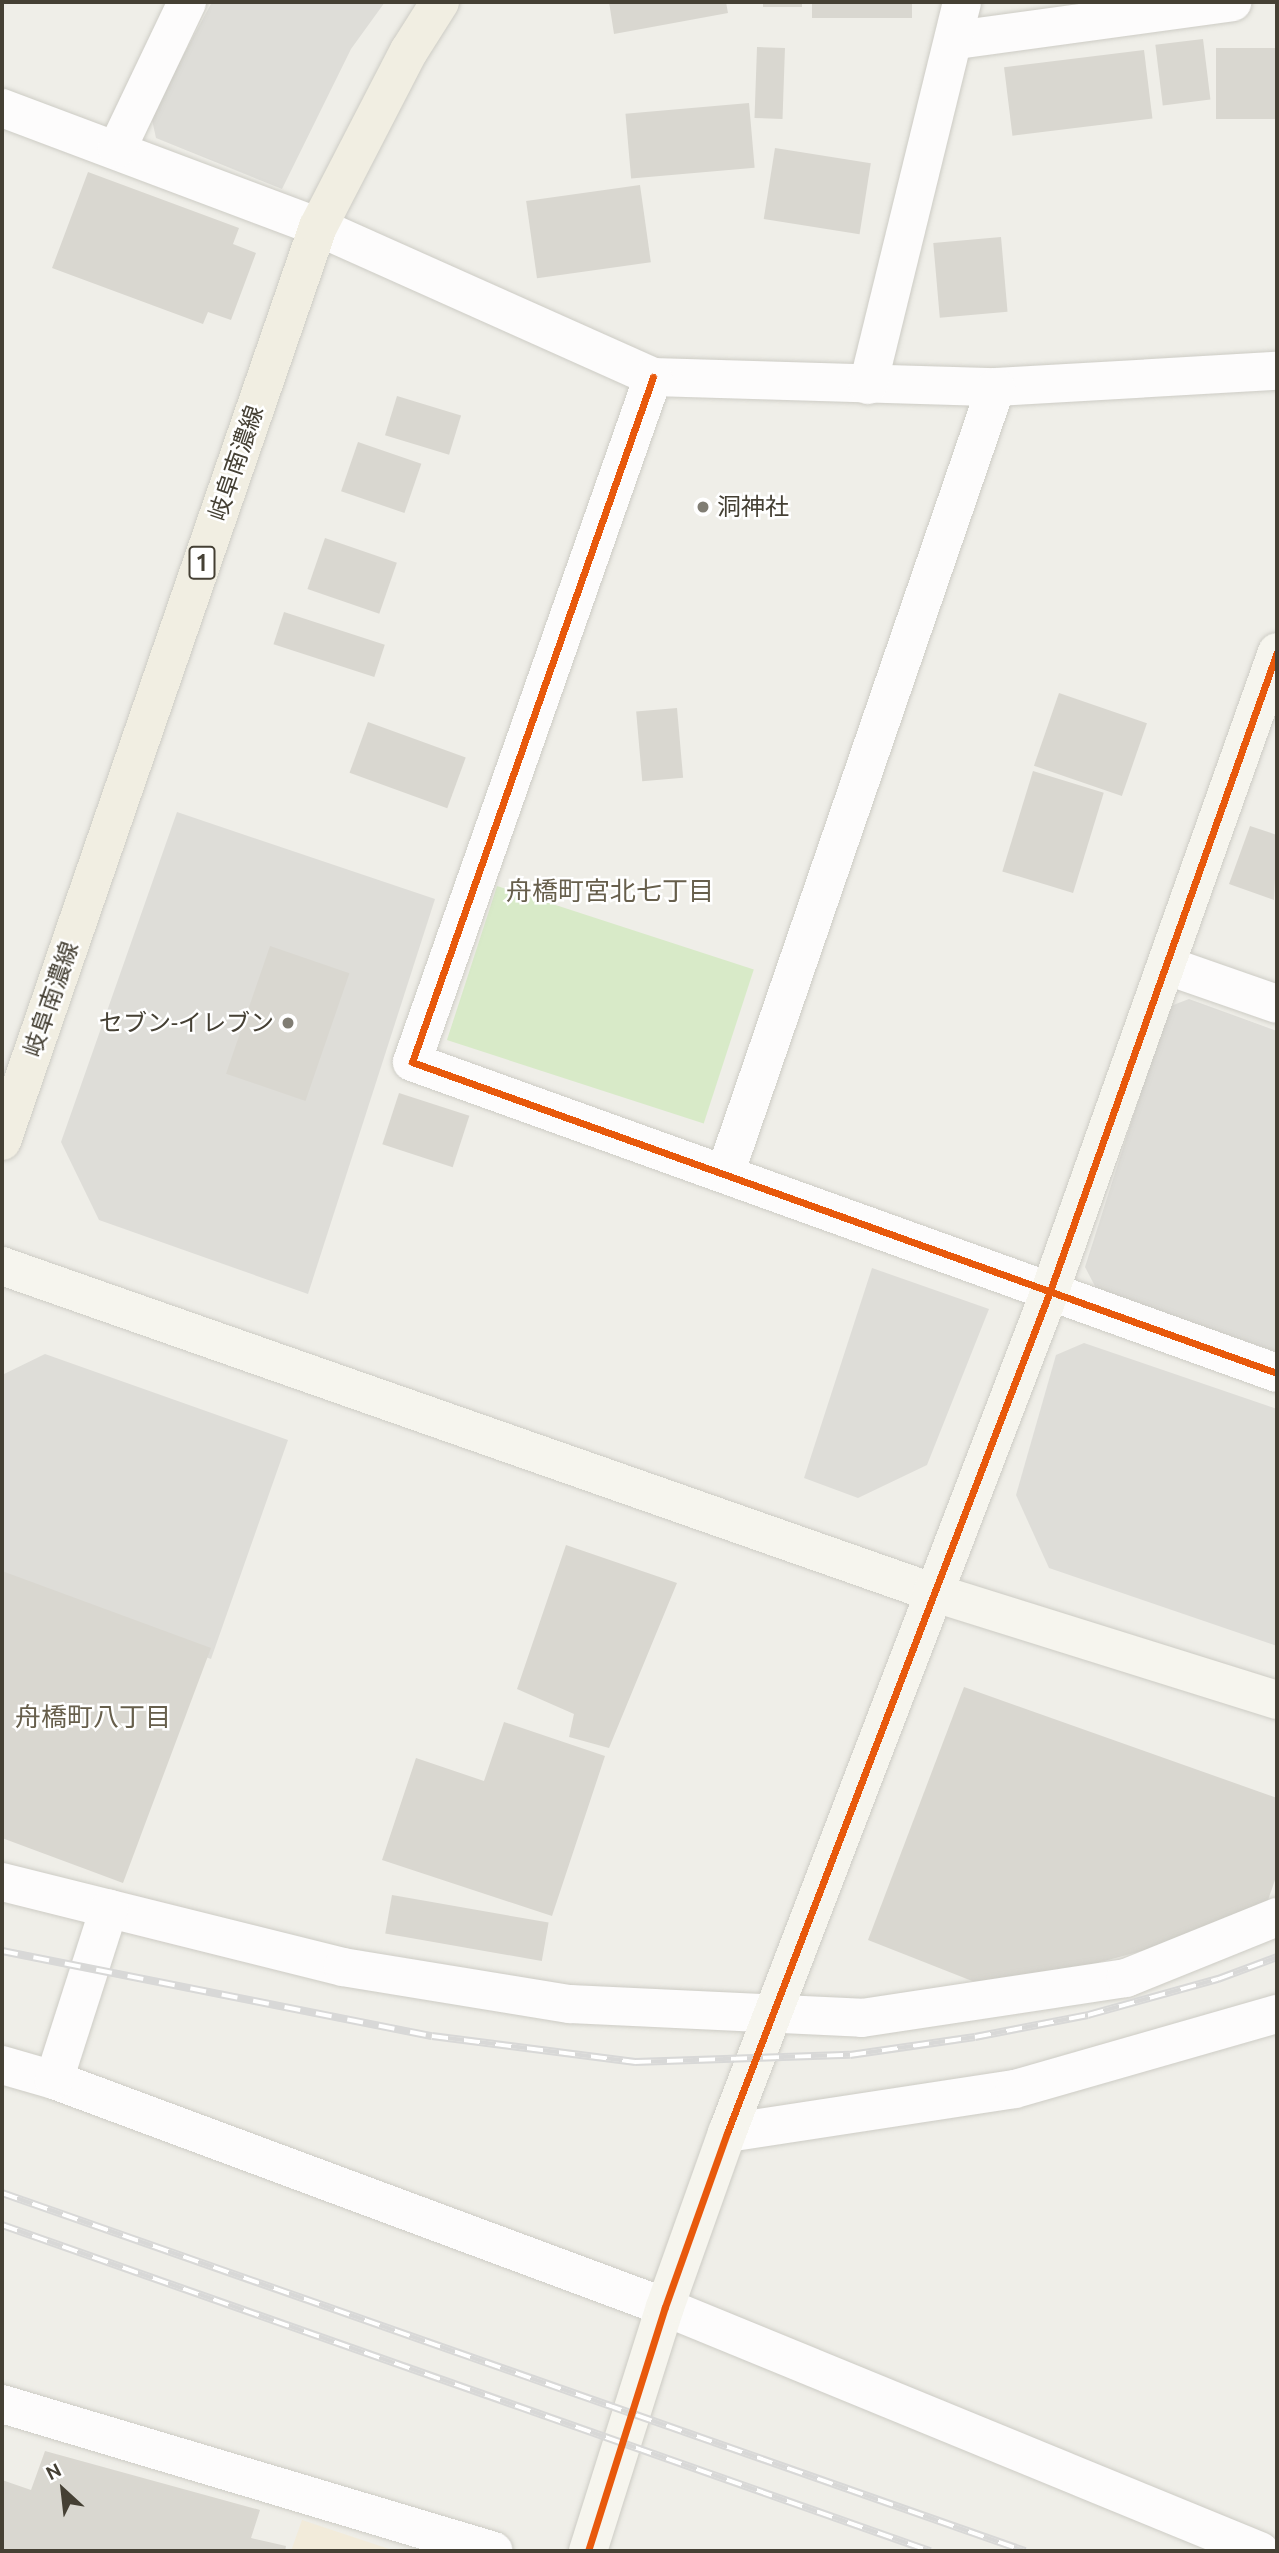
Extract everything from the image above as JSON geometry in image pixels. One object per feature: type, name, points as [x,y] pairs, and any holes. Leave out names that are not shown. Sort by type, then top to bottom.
[{"type":"main road","name":"岐阜南濃線","points":[[2,1141],[318,227],[409,51],[440,2]]},
{"type":"street","points":[[117,149],[187,2]]},
{"type":"street","points":[[867,385],[956,40],[962,2]]},
{"type":"street","points":[[956,40],[1233,2]]},
{"type":"street","points":[[2,108],[117,149],[318,227],[653,377],[996,387],[1277,371]]},
{"type":"street","points":[[653,377],[412,1062],[1277,1373]]},
{"type":"street","points":[[725,1174],[996,387]]},
{"type":"street","points":[[587,2551],[665,2307],[727,2133],[932,1592],[1050,1291],[1277,652]]},
{"type":"street","points":[[1168,965],[1277,1004]]},
{"type":"street","points":[[2,1266],[932,1592],[1277,1700]]},
{"type":"street","points":[[2,1882],[343,1966],[570,2004],[862,2018],[1126,1978],[1275,1924]]},
{"type":"street","points":[[54,2080],[109,1909]]},
{"type":"street","points":[[727,2133],[1014,2089],[1277,2014]]},
{"type":"street","points":[[2,2065],[54,2080],[665,2307],[1260,2551]]},
{"type":"street","points":[[2,2404],[494,2551]]},
{"type":"shaded area","points":[[212,2],[385,2],[351,49],[282,189],[156,138],[151,115]]},
{"type":"shaded area","points":[[177,812],[435,899],[308,1294],[99,1220],[61,1142]]},
{"type":"shaded area","points":[[1189,999],[1277,1031],[1277,1352],[1097,1290],[1085,1267],[1168,1007]]},
{"type":"shaded area","points":[[872,1268],[989,1309],[927,1465],[858,1498],[804,1478]]},
{"type":"shaded area","points":[[1084,1343],[1277,1409],[1277,1646],[1049,1568],[1016,1495],[1056,1355]]},
{"type":"shaded area","points":[[45,1354],[288,1440],[211,1659],[2,1580],[2,1375]]},
{"type":"shaded area","points":[[302,2520],[395,2551],[291,2551]]},
{"type":"green space","points":[[497,886],[754,969],[704,1124],[447,1040]]},
{"type":"building","points":[[609,2],[726,2],[728,13],[614,34]]},
{"type":"building","points":[[763,2],[802,2],[802,7],[763,7]]},
{"type":"building","points":[[812,2],[912,2],[912,18],[812,18]]},
{"type":"building","points":[[1203,39],[1210,100],[1163,105],[1155,45]]},
{"type":"building","points":[[757,47],[785,48],[783,119],[755,118]]},
{"type":"building","points":[[1216,48],[1277,48],[1277,119],[1216,119]]},
{"type":"building","points":[[1144,50],[1152,118],[1012,136],[1004,67]]},
{"type":"building","points":[[749,103],[755,168],[631,179],[625,114]]},
{"type":"building","points":[[775,148],[871,163],[860,234],[764,219]]},
{"type":"building","points":[[88,172],[239,228],[233,244],[256,253],[231,320],[208,312],[203,324],[52,268]]},
{"type":"building","points":[[640,185],[651,262],[537,278],[526,201]]},
{"type":"building","points":[[1001,237],[1008,312],[940,318],[933,243]]},
{"type":"building","points":[[397,396],[461,416],[449,455],[385,435]]},
{"type":"building","points":[[358,442],[421,464],[404,513],[341,491]]},
{"type":"building","points":[[325,538],[397,563],[379,614],[307,589]]},
{"type":"building","points":[[284,612],[385,645],[374,677],[273,644]]},
{"type":"building","points":[[1059,693],[1147,723],[1122,796],[1034,766]]},
{"type":"building","points":[[677,708],[683,778],[642,781],[636,712]]},
{"type":"building","points":[[368,722],[466,758],[447,808],[350,773]]},
{"type":"building","points":[[1033,771],[1104,793],[1073,893],[1002,871]]},
{"type":"building","points":[[1250,826],[1277,835],[1274,900],[1229,884]]},
{"type":"building","name":"セブン-イレブン","points":[[270,946],[349,973],[305,1101],[226,1074]]},
{"type":"building","points":[[399,1093],[469,1116],[453,1167],[382,1144]]},
{"type":"building","points":[[566,1545],[677,1583],[609,1748],[569,1737],[574,1714],[517,1689]]},
{"type":"building","points":[[2,1571],[211,1648],[123,1883],[2,1838]]},
{"type":"building","points":[[964,1687],[1277,1798],[1277,1874],[1265,1909],[1198,1936],[995,1990],[868,1940]]},
{"type":"building","points":[[504,1722],[605,1756],[552,1916],[382,1860],[416,1758],[484,1781]]},
{"type":"building","points":[[392,1895],[549,1923],[542,1961],[385,1933]]},
{"type":"building","points":[[45,2451],[260,2510],[251,2538],[286,2546],[285,2551],[2,2551],[2,2480],[31,2490]]},
{"type":"railway","points":[[2,1951],[432,2036],[635,2062],[850,2055],[975,2037],[1088,2015],[1218,1979],[1277,1957]]},
{"type":"railway","points":[[2,2193],[1025,2551]]},
{"type":"railway","points":[[2,2225],[930,2551]]},
{"type":"cycle path","points":[[653,377],[412,1062],[1277,1373]]},
{"type":"cycle path","points":[[588,2551],[665,2307],[727,2133],[1050,1291],[1277,652]]},
{"type":"place","name":"洞神社","points":[[703,507]]},
{"type":"place","name":"セブン-イレブン","points":[[288,1023]]},
{"type":"district","name":"舟橋町宮北七丁目","points":[[610,891]]},
{"type":"district","name":"舟橋町八丁目","points":[[93,1717]]}]
